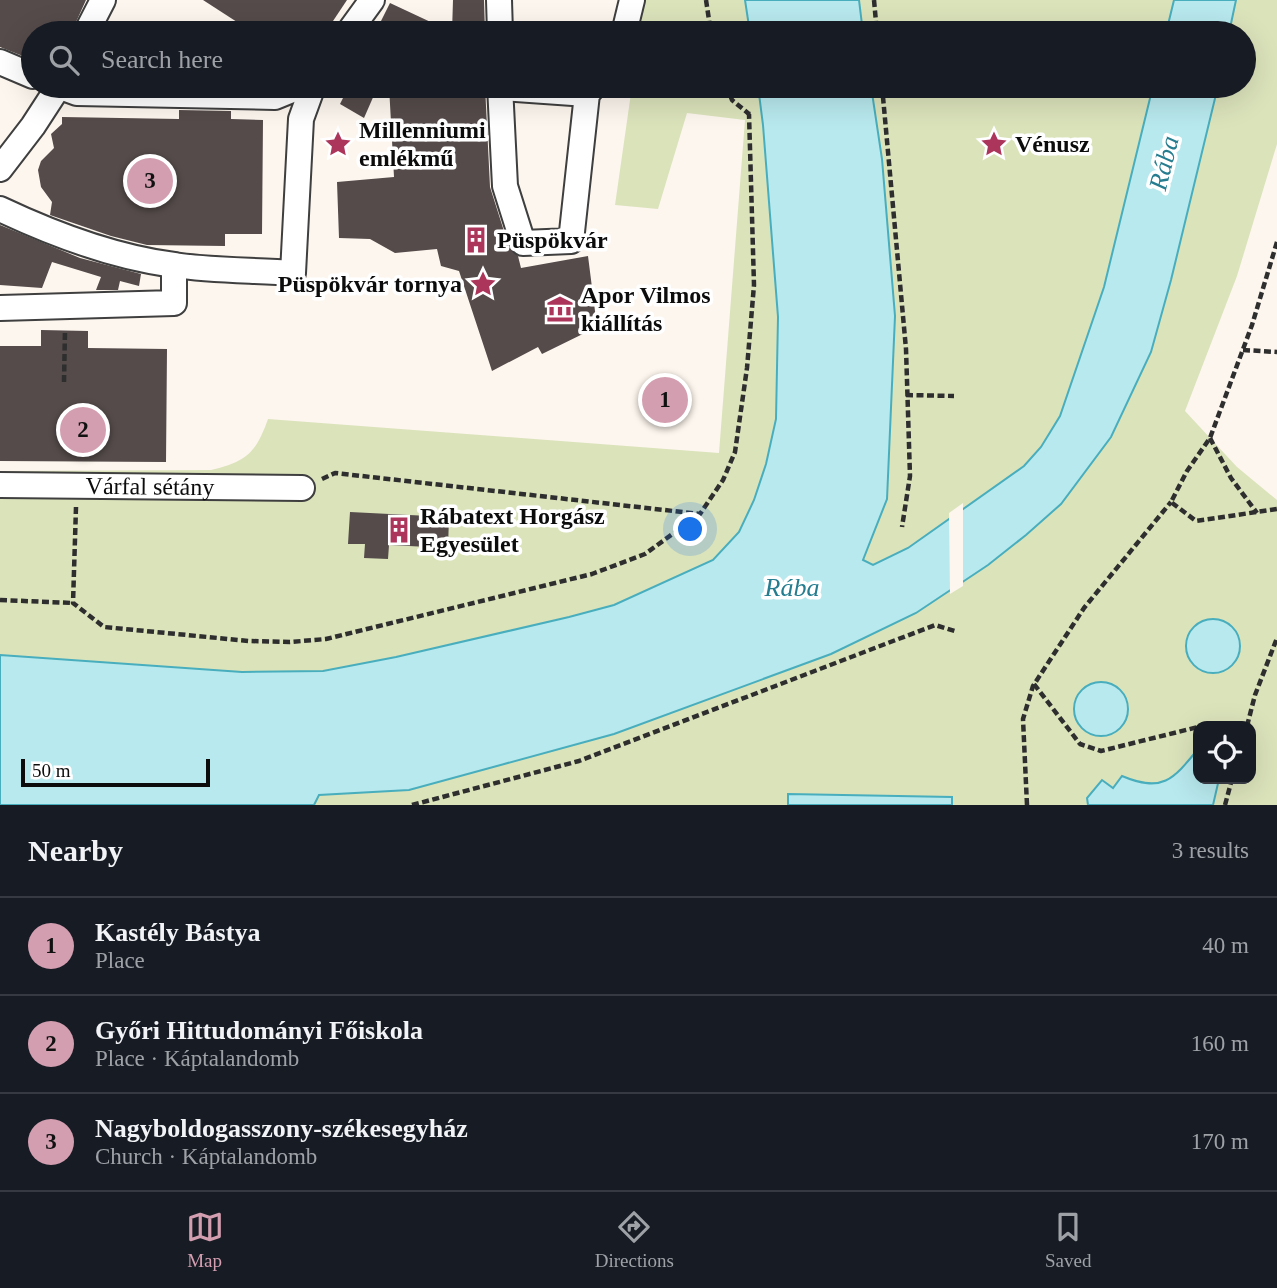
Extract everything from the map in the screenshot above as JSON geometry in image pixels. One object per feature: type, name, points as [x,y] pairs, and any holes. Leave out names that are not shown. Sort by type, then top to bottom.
[{"type":"street","points":[[92,21],[103,0]]},
{"type":"street","points":[[357,21],[372,0]]},
{"type":"street","points":[[499,0],[499,21]]},
{"type":"street","points":[[627,21],[632,0]]},
{"type":"street","points":[[0,62],[21,71]]},
{"type":"street","points":[[0,169],[51,98]]},
{"type":"street","points":[[0,209],[45,231],[90,246],[174,265],[293,273],[301,119],[309,98]]},
{"type":"street","points":[[501,98],[505,186],[523,243],[571,241],[589,98]]},
{"type":"street","points":[[0,308],[174,303],[174,265]]},
{"type":"street","name":"Várfal sétány","points":[[0,485],[302,488]]},
{"type":"path","points":[[706,0],[709,21]]},
{"type":"path","points":[[874,0],[876,21]]},
{"type":"path","points":[[0,600],[73,603],[104,626],[249,641],[290,642],[326,639],[593,573],[645,554],[699,514],[723,480],[735,452],[747,369],[754,285],[751,114],[731,98]]},
{"type":"path","points":[[883,98],[906,349],[910,477],[902,527]]},
{"type":"path","points":[[1027,805],[1023,719],[1034,684],[1084,608],[1171,502],[1187,471],[1210,438],[1277,242]]},
{"type":"path","points":[[64,382],[65,305]]},
{"type":"path","points":[[1242,350],[1277,352]]},
{"type":"path","points":[[906,395],[954,396]]},
{"type":"path","points":[[1210,438],[1231,478],[1258,513]]},
{"type":"path","points":[[302,488],[335,473],[699,514]]},
{"type":"path","points":[[73,603],[77,485]]},
{"type":"path","points":[[1171,502],[1196,521],[1277,509]]},
{"type":"path","points":[[412,805],[579,761],[935,625],[955,631]]},
{"type":"path","points":[[1248,721],[1255,695],[1277,638]]},
{"type":"path","points":[[1034,684],[1080,744],[1101,751],[1193,728]]},
{"type":"path","points":[[1225,805],[1231,784]]},
{"type":"green space","points":[[644,0],[745,0],[748,21],[641,21]]},
{"type":"green space","points":[[859,0],[1174,0],[1169,21],[862,21]]},
{"type":"green space","points":[[1236,0],[1277,0],[1277,144],[1237,276],[1185,411],[1237,467],[1277,500],[1277,805],[314,805],[319,795],[409,790],[614,734],[831,654],[916,613],[988,565],[1061,504],[1083,473],[1151,352],[1215,98],[1256,98],[1256,21],[1232,21]]},
{"type":"green space","points":[[630,98],[760,98],[778,317],[776,419],[766,464],[754,500],[739,532],[713,560],[614,605],[396,657],[323,671],[242,672],[0,655],[0,471],[211,470],[233,463],[248,454],[259,440],[268,419],[719,453],[745,120],[687,113],[658,209],[615,205]]},
{"type":"green space","points":[[873,98],[1150,98],[1105,287],[1060,416],[1041,447],[1024,466],[908,548],[873,566],[863,560],[887,499],[895,316],[882,159]]},
{"type":"water","points":[[745,0],[859,0],[862,21],[748,21]]},
{"type":"water","points":[[1174,0],[1236,0],[1232,21],[1169,21]]},
{"type":"water","name":"Rába","points":[[760,98],[873,98],[882,159],[895,316],[887,499],[863,560],[873,565],[908,548],[1024,466],[1041,447],[1060,416],[1104,287],[1150,98],[1215,98],[1151,352],[1111,437],[1061,504],[988,565],[916,613],[831,654],[614,734],[409,790],[319,795],[314,805],[0,805],[0,655],[242,672],[323,671],[396,657],[614,605],[713,560],[739,532],[754,500],[766,464],[776,419],[778,317]]},
{"type":"water","points":[[1213,619],[1232,627],[1240,646],[1232,665],[1213,673],[1194,665],[1186,646],[1194,627]]},
{"type":"water","points":[[1101,682],[1120,690],[1128,709],[1120,728],[1101,736],[1082,728],[1074,709],[1082,690]]},
{"type":"water","points":[[1193,755],[1193,784],[1218,784],[1213,805],[1088,805],[1087,798],[1102,780],[1113,788],[1122,776],[1136,781],[1157,783],[1174,776]]},
{"type":"water","points":[[788,794],[952,797],[952,805],[788,805]]},
{"type":"pier","points":[[963,503],[963,586],[950,594],[949,513]]},
{"type":"building","points":[[0,0],[86,0],[76,21],[21,21],[21,55],[0,47]]},
{"type":"building","points":[[203,0],[347,0],[333,21],[235,21]]},
{"type":"building","points":[[453,0],[484,0],[485,21],[452,21]]},
{"type":"building","points":[[390,3],[428,21],[381,21]]},
{"type":"building","points":[[343,98],[373,98],[364,118],[340,104]]},
{"type":"building","points":[[390,98],[486,98],[490,187],[509,247],[518,256],[521,268],[588,256],[597,327],[542,354],[538,347],[492,371],[459,271],[441,266],[437,249],[395,253],[370,239],[339,238],[337,182],[394,177]]},
{"type":"building","points":[[179,110],[231,111],[231,119],[263,120],[262,234],[225,234],[225,246],[147,245],[50,215],[52,202],[41,187],[38,170],[41,161],[54,148],[51,134],[62,124],[62,117],[179,119]]},
{"type":"building","points":[[0,225],[80,258],[141,274],[139,286],[120,281],[118,290],[96,290],[101,277],[52,262],[42,288],[0,285]]},
{"type":"building","points":[[41,330],[88,331],[88,348],[167,349],[166,462],[0,461],[0,346],[41,346]]},
{"type":"building","name":"Rábatext Horgász Egyesület","points":[[350,512],[449,517],[448,548],[389,545],[388,559],[364,558],[365,544],[348,544]]},
{"type":"place","name":"Millenniumi emlékmű","points":[[338,144]]},
{"type":"place","name":"Vénusz","points":[[994,144]]},
{"type":"place","name":"Nagyboldogasszony-székesegyház","points":[[150,181]]},
{"type":"place","name":"Püspökvár","points":[[476,240]]},
{"type":"place","name":"Püspökvár tornya","points":[[483,284]]},
{"type":"place","name":"Apor Vilmos kiállítás","points":[[560,309]]},
{"type":"place","name":"Kastély Bástya","points":[[665,400]]},
{"type":"place","name":"Győri Hittudományi Főiskola","points":[[83,430]]},
{"type":"place","name":"Rábatext Horgász Egyesület","points":[[399,530]]}]
